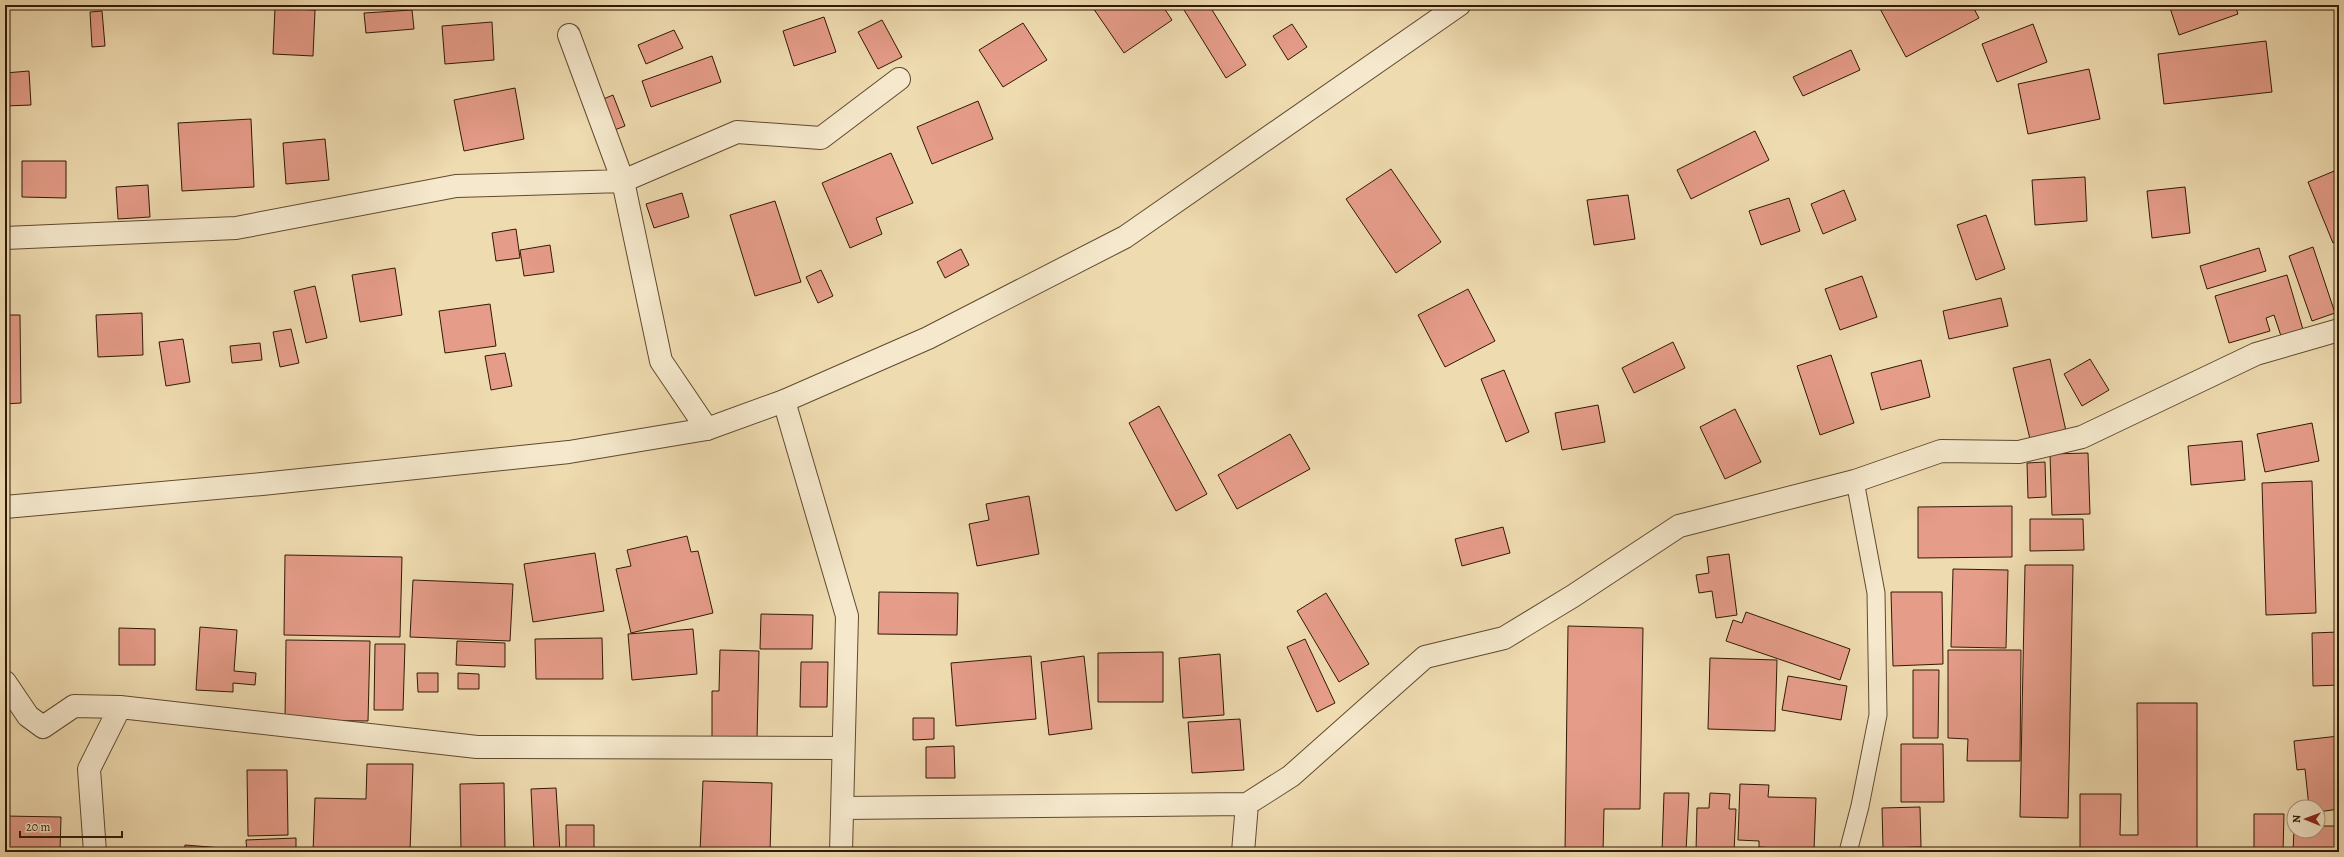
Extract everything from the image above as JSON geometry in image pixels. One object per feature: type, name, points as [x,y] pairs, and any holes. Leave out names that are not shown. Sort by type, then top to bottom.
[{"type":"street","points":[[5,506],[262,484],[568,452],[707,429],[784,401],[928,338],[1125,237],[1459,5]]},
{"type":"street","points":[[569,35],[623,181],[661,361],[707,429]]},
{"type":"street","points":[[5,238],[236,228],[456,186],[623,181],[738,132],[821,138],[899,79]]},
{"type":"street","points":[[843,808],[1247,804],[1291,776],[1425,657],[1504,638],[1573,596],[1679,526],[1855,480],[1941,451],[2019,452],[2082,437],[2256,354],[2339,330]]},
{"type":"street","points":[[784,401],[847,616],[841,852]]},
{"type":"street","points":[[5,682],[28,716],[43,727],[74,706],[120,707],[477,747],[843,748]]},
{"type":"street","points":[[95,852],[89,769],[120,707]]},
{"type":"street","points":[[1243,852],[1247,804]]},
{"type":"lane","points":[[1848,852],[1860,806],[1878,715],[1876,593],[1855,480]]},
{"type":"building","points":[[1091,5],[1162,5],[1172,20],[1124,53]]},
{"type":"building","points":[[1181,5],[1209,5],[1246,65],[1226,78]]},
{"type":"building","points":[[1878,5],[1972,5],[1979,18],[1906,57]]},
{"type":"building","points":[[2169,5],[2235,5],[2238,14],[2179,35]]},
{"type":"building","points":[[275,8],[315,10],[313,56],[273,54]]},
{"type":"building","points":[[412,10],[414,29],[366,33],[364,13]]},
{"type":"building","points":[[102,11],[105,46],[92,47],[90,12]]},
{"type":"building","points":[[824,17],[836,52],[794,66],[783,31]]},
{"type":"building","points":[[882,20],[902,57],[878,69],[858,32]]},
{"type":"building","points":[[492,22],[494,60],[445,64],[442,26]]},
{"type":"building","points":[[1023,23],[1047,60],[1003,87],[979,50]]},
{"type":"building","points":[[1292,24],[1307,47],[1288,60],[1273,36]]},
{"type":"building","points":[[2033,24],[2047,62],[1997,82],[1982,44]]},
{"type":"building","points":[[674,30],[683,48],[646,64],[638,45]]},
{"type":"building","points":[[2266,41],[2272,92],[2164,104],[2158,54]]},
{"type":"building","points":[[1851,50],[1860,70],[1803,96],[1793,77]]},
{"type":"building","points":[[712,56],[721,82],[651,107],[642,81]]},
{"type":"building","points":[[2089,69],[2100,119],[2028,134],[2018,84]]},
{"type":"building","points":[[29,71],[31,105],[5,106],[5,73]]},
{"type":"building","points":[[515,88],[524,139],[464,151],[454,100]]},
{"type":"building","points":[[613,95],[625,126],[612,131],[601,100]]},
{"type":"building","points":[[978,101],[993,139],[932,164],[917,127]]},
{"type":"building","points":[[251,119],[254,187],[182,191],[178,123]]},
{"type":"building","points":[[1755,131],[1769,160],[1691,199],[1677,170]]},
{"type":"building","points":[[325,139],[329,180],[286,184],[283,143]]},
{"type":"building","points":[[891,153],[913,203],[876,218],[882,234],[850,248],[822,183]]},
{"type":"building","points":[[22,161],[66,161],[66,198],[22,197]]},
{"type":"building","points":[[1391,169],[1441,242],[1396,273],[1346,199]]},
{"type":"building","points":[[2339,169],[2339,240],[2333,243],[2308,182]]},
{"type":"building","points":[[2085,177],[2087,221],[2035,225],[2032,180]]},
{"type":"building","points":[[148,185],[150,217],[118,219],[116,187]]},
{"type":"building","points":[[2185,187],[2190,233],[2152,238],[2147,191]]},
{"type":"building","points":[[1844,190],[1856,220],[1823,234],[1811,204]]},
{"type":"building","points":[[682,193],[689,217],[654,228],[646,204]]},
{"type":"building","points":[[1628,195],[1635,239],[1594,245],[1587,200]]},
{"type":"building","points":[[1789,198],[1800,231],[1761,245],[1749,211]]},
{"type":"building","points":[[775,201],[801,282],[755,296],[730,215]]},
{"type":"building","points":[[1986,215],[2005,269],[1976,280],[1957,225]]},
{"type":"building","points":[[516,229],[520,258],[496,261],[492,233]]},
{"type":"building","points":[[550,245],[554,272],[524,276],[520,250]]},
{"type":"building","points":[[2313,247],[2335,313],[2312,321],[2289,256]]},
{"type":"building","points":[[2259,248],[2266,271],[2207,289],[2200,266]]},
{"type":"building","points":[[961,249],[969,265],[945,278],[937,262]]},
{"type":"building","points":[[395,268],[402,315],[360,322],[352,275]]},
{"type":"building","points":[[821,270],[833,296],[818,303],[806,277]]},
{"type":"building","points":[[2287,275],[2304,333],[2282,339],[2274,315],[2266,318],[2270,331],[2229,343],[2215,296]]},
{"type":"building","points":[[1862,276],[1877,317],[1840,330],[1825,289]]},
{"type":"building","points":[[315,286],[327,338],[306,343],[294,291]]},
{"type":"building","points":[[1468,289],[1495,341],[1445,367],[1418,315]]},
{"type":"building","points":[[2001,298],[2008,326],[1949,339],[1943,311]]},
{"type":"building","points":[[490,304],[496,346],[445,353],[439,311]]},
{"type":"building","points":[[142,313],[143,355],[98,357],[96,315]]},
{"type":"building","points":[[5,315],[20,315],[21,403],[5,404]]},
{"type":"building","points":[[291,329],[299,363],[280,367],[273,332]]},
{"type":"building","points":[[183,339],[190,382],[166,386],[159,342]]},
{"type":"building","points":[[1673,342],[1685,368],[1634,393],[1622,368]]},
{"type":"building","points":[[260,343],[262,360],[232,363],[230,346]]},
{"type":"building","points":[[505,353],[512,386],[491,390],[485,356]]},
{"type":"building","points":[[1831,355],[1854,423],[1820,435],[1797,366]]},
{"type":"building","points":[[2050,359],[2066,431],[2030,439],[2013,368]]},
{"type":"building","points":[[2090,359],[2109,390],[2082,406],[2064,374]]},
{"type":"building","points":[[1921,360],[1930,397],[1881,410],[1871,373]]},
{"type":"building","points":[[1504,370],[1529,432],[1506,442],[1481,379]]},
{"type":"building","points":[[1598,405],[1605,442],[1562,450],[1555,413]]},
{"type":"building","points":[[1159,406],[1207,494],[1176,511],[1129,423]]},
{"type":"building","points":[[1735,409],[1761,462],[1725,479],[1700,427]]},
{"type":"building","points":[[2312,423],[2319,461],[2265,472],[2257,434]]},
{"type":"building","points":[[1290,434],[1310,469],[1237,509],[1218,475]]},
{"type":"building","points":[[2242,441],[2245,480],[2191,485],[2188,446]]},
{"type":"building","points":[[2088,453],[2090,514],[2052,515],[2050,454]]},
{"type":"building","points":[[2045,462],[2046,497],[2028,498],[2027,463]]},
{"type":"building","points":[[2312,481],[2316,613],[2266,615],[2262,483]]},
{"type":"building","points":[[1029,496],[1039,554],[977,566],[969,524],[989,520],[986,504]]},
{"type":"building","points":[[2012,506],[2012,557],[1918,558],[1918,507]]},
{"type":"building","points":[[2030,519],[2083,519],[2084,550],[2030,551]]},
{"type":"building","points":[[1503,527],[1510,553],[1462,566],[1455,539]]},
{"type":"building","points":[[687,536],[691,552],[698,551],[713,613],[631,633],[616,569],[631,566],[627,550]]},
{"type":"building","points":[[595,553],[604,611],[533,622],[524,564]]},
{"type":"building","points":[[1729,554],[1737,615],[1716,618],[1712,591],[1699,593],[1696,575],[1709,573],[1707,557]]},
{"type":"building","points":[[285,555],[402,557],[400,637],[284,635]]},
{"type":"building","points":[[2025,565],[2073,565],[2068,818],[2020,817]]},
{"type":"building","points":[[1953,569],[2008,570],[2006,648],[1951,647]]},
{"type":"building","points":[[413,580],[513,584],[510,641],[410,637]]},
{"type":"building","points":[[879,592],[958,593],[957,635],[878,634]]},
{"type":"building","points":[[1891,592],[1942,592],[1943,664],[1893,666]]},
{"type":"building","points":[[1326,593],[1369,664],[1339,682],[1297,611]]},
{"type":"building","points":[[1746,612],[1850,649],[1840,680],[1726,641],[1733,620],[1742,623]]},
{"type":"building","points":[[761,614],[813,615],[812,649],[760,649]]},
{"type":"building","points":[[1568,626],[1643,628],[1640,809],[1604,809],[1603,852],[1565,852]]},
{"type":"building","points":[[200,627],[237,630],[234,671],[256,673],[255,685],[233,683],[233,692],[196,690]]},
{"type":"building","points":[[119,628],[155,629],[155,665],[119,665]]},
{"type":"building","points":[[693,629],[697,674],[632,680],[628,634]]},
{"type":"building","points":[[2339,632],[2339,685],[2313,686],[2312,633]]},
{"type":"building","points":[[602,638],[603,679],[536,679],[535,639]]},
{"type":"building","points":[[1305,639],[1335,703],[1317,712],[1287,647]]},
{"type":"building","points":[[286,640],[370,641],[368,721],[285,720]]},
{"type":"building","points":[[457,641],[505,643],[505,667],[456,665]]},
{"type":"building","points":[[375,644],[405,644],[403,710],[374,710]]},
{"type":"building","points":[[720,650],[759,651],[757,739],[712,738],[712,691],[719,691]]},
{"type":"building","points":[[1948,650],[2021,650],[2020,761],[1967,761],[1968,739],[1948,738]]},
{"type":"building","points":[[1163,652],[1163,702],[1098,702],[1098,653]]},
{"type":"building","points":[[1220,654],[1224,715],[1183,718],[1179,658]]},
{"type":"building","points":[[1031,656],[1036,719],[956,726],[951,663]]},
{"type":"building","points":[[1084,656],[1092,729],[1049,735],[1041,662]]},
{"type":"building","points":[[1710,658],[1777,660],[1775,731],[1708,729]]},
{"type":"building","points":[[801,662],[828,662],[827,707],[800,707]]},
{"type":"building","points":[[1913,670],[1939,670],[1938,738],[1913,738]]},
{"type":"building","points":[[417,673],[438,673],[438,692],[418,692]]},
{"type":"building","points":[[458,673],[479,674],[479,689],[458,689]]},
{"type":"building","points":[[1788,676],[1847,686],[1841,720],[1782,710]]},
{"type":"building","points":[[2137,703],[2197,703],[2197,852],[2080,852],[2080,794],[2121,794],[2120,835],[2138,835]]},
{"type":"building","points":[[913,718],[934,718],[934,739],[913,740]]},
{"type":"building","points":[[1240,719],[1244,770],[1192,773],[1188,722]]},
{"type":"building","points":[[2339,736],[2339,809],[2326,811],[2326,799],[2308,799],[2305,769],[2297,770],[2294,741]]},
{"type":"building","points":[[1901,744],[1943,744],[1944,802],[1901,802]]},
{"type":"building","points":[[954,746],[955,778],[926,778],[926,747]]},
{"type":"building","points":[[367,764],[413,764],[410,852],[313,852],[315,798],[366,799]]},
{"type":"building","points":[[247,770],[287,770],[288,835],[248,836]]},
{"type":"building","points":[[703,781],[772,783],[770,852],[700,852]]},
{"type":"building","points":[[504,783],[505,851],[461,851],[460,784]]},
{"type":"building","points":[[1740,784],[1769,785],[1768,797],[1816,798],[1814,850],[1759,847],[1759,841],[1738,840]]},
{"type":"building","points":[[556,788],[560,852],[534,852],[531,789]]},
{"type":"building","points":[[1664,793],[1689,793],[1686,852],[1662,852]]},
{"type":"building","points":[[1710,793],[1730,794],[1729,809],[1736,809],[1734,852],[1696,852],[1697,808],[1709,808]]},
{"type":"building","points":[[1920,807],[1921,847],[1883,848],[1882,808]]},
{"type":"building","points":[[2254,814],[2284,814],[2283,852],[2254,852]]},
{"type":"building","points":[[5,816],[61,817],[60,852],[5,852]]},
{"type":"building","points":[[566,825],[594,825],[594,852],[566,852]]},
{"type":"building","points":[[2326,826],[2339,826],[2339,852],[2293,852],[2294,839],[2326,839]]},
{"type":"building","points":[[296,838],[296,852],[247,852],[246,840]]},
{"type":"building","points":[[185,845],[235,849],[235,852],[184,852]]}]
